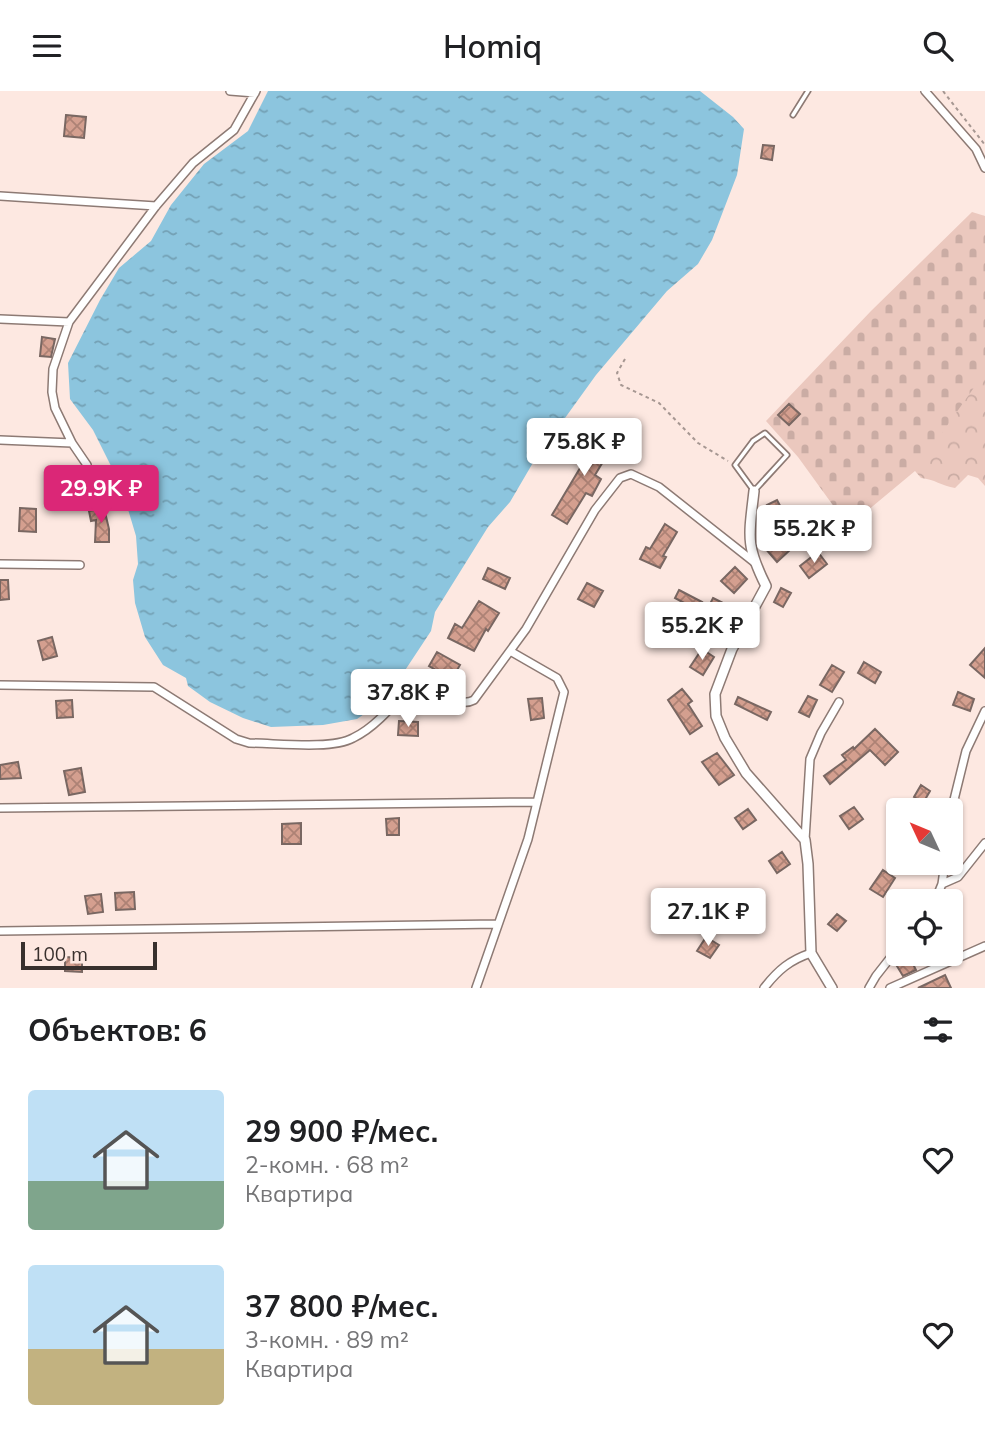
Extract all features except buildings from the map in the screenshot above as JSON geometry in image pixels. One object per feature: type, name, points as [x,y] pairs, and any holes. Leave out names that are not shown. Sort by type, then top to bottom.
[{"type":"street","points":[[87,465],[54,408],[53,369],[69,322],[156,206],[193,163],[234,130],[255,92],[230,91]]},
{"type":"street","points":[[925,91],[976,149],[985,168]]},
{"type":"street","points":[[0,196],[156,206]]},
{"type":"street","points":[[0,319],[69,322]]},
{"type":"street","points":[[0,440],[72,443]]},
{"type":"street","points":[[0,685],[154,687],[236,740],[249,743],[337,744],[353,739],[369,728],[410,686],[417,683],[425,684],[463,702],[470,702],[479,695],[526,629],[594,510],[620,478],[631,474],[659,487],[754,562]]},
{"type":"street","points":[[754,491],[748,541],[754,562],[766,586],[732,649],[715,694],[716,716],[725,738],[746,773],[805,840]]},
{"type":"street","points":[[0,564],[80,565]]},
{"type":"street","points":[[476,988],[528,839],[564,692],[557,678],[510,650]]},
{"type":"street","points":[[832,988],[811,953],[805,840],[810,759],[839,702]]},
{"type":"street","points":[[954,798],[966,751],[985,711]]},
{"type":"street","points":[[0,808],[537,802]]},
{"type":"street","points":[[942,884],[957,877],[985,843]]},
{"type":"street","points":[[940,889],[943,875]]},
{"type":"street","points":[[0,930],[498,924]]},
{"type":"street","points":[[890,988],[985,946]]},
{"type":"street","points":[[764,988],[777,971],[793,959],[811,953]]},
{"type":"street","points":[[869,988],[886,963]]},
{"type":"lane","points":[[793,115],[808,91]]},
{"type":"lane","points":[[765,433],[786,455],[754,491],[735,465],[765,433]]},
{"type":"path","points":[[943,91],[985,145]]},
{"type":"path","points":[[625,359],[617,373],[621,385],[659,403],[698,443],[735,465]]},
{"type":"green space","points":[[972,212],[985,216],[985,372],[915,471],[855,521],[840,515],[798,457],[766,421],[871,311]]},
{"type":"green space","points":[[985,325],[985,486],[978,478],[968,475],[955,488],[921,478],[915,471],[915,460]]},
{"type":"water","points":[[268,91],[700,91],[744,129],[737,175],[712,240],[698,264],[667,291],[596,375],[534,461],[510,502],[488,527],[435,612],[431,631],[394,687],[377,705],[357,719],[323,725],[271,727],[243,718],[210,702],[188,686],[186,678],[163,665],[145,637],[135,603],[133,580],[138,564],[136,536],[121,486],[93,430],[70,399],[68,363],[119,268],[151,241],[171,205],[204,164],[248,131]]}]
